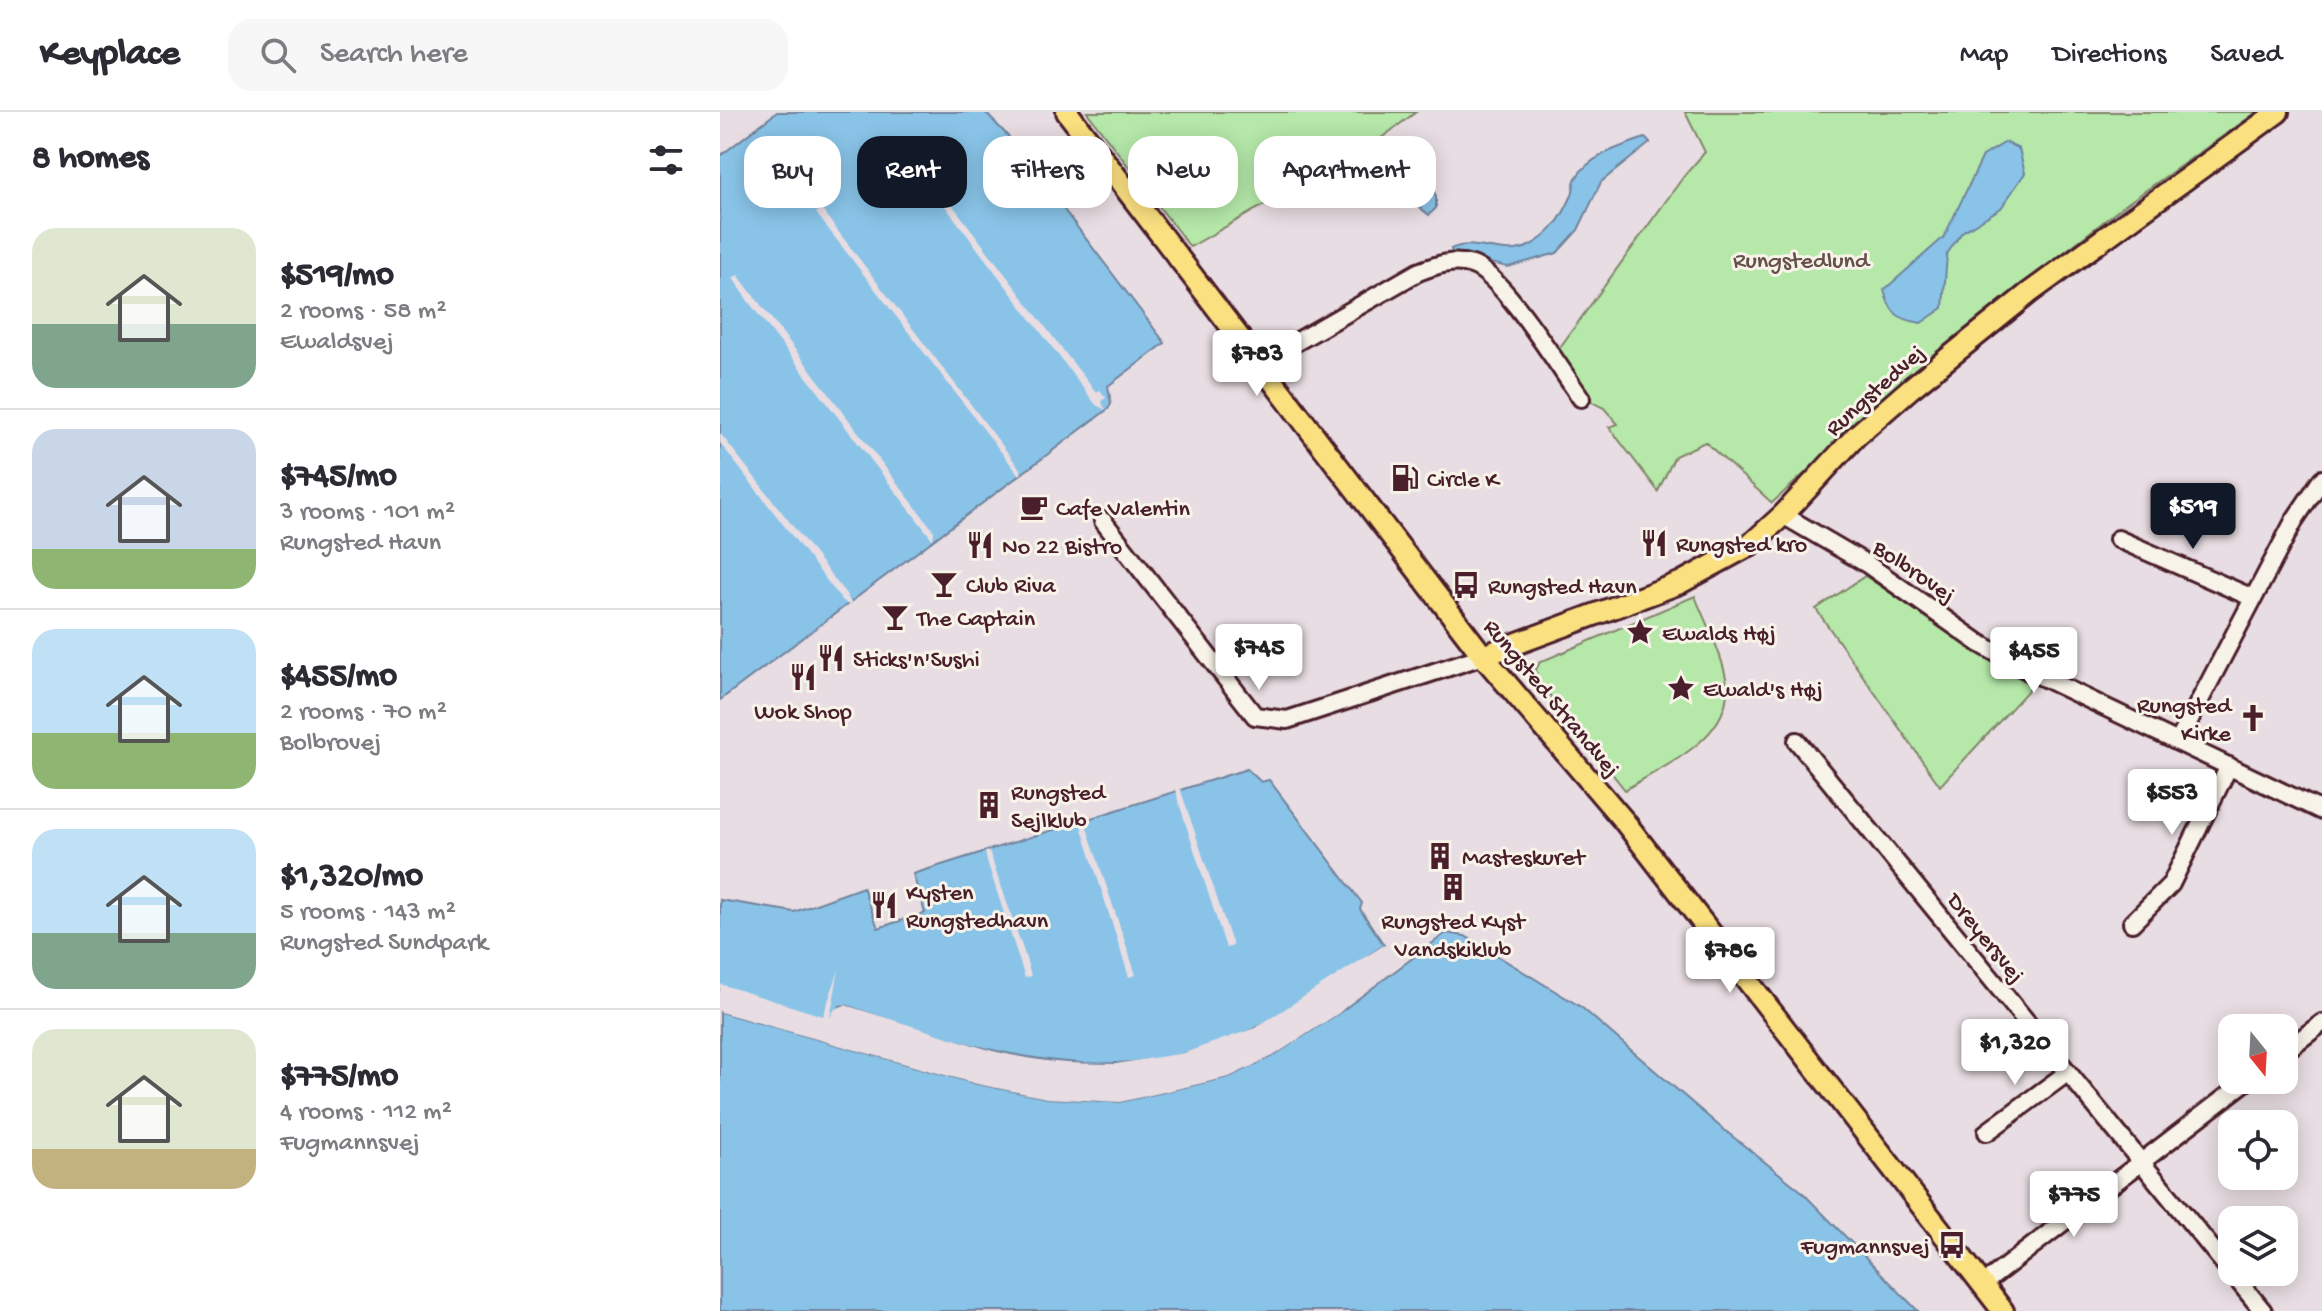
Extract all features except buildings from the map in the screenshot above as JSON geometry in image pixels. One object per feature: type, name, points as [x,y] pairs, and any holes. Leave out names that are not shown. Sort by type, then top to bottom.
[{"type":"main road","name":"Rungsted Strandvej","points":[[1067,112],[1483,656],[1624,821],[2003,1311]]},
{"type":"main road","name":"Rungstedvej","points":[[1483,656],[1707,572],[1750,545],[1783,515],[1856,436],[1911,388],[2029,293],[2278,112]]},
{"type":"street","points":[[1258,364],[1418,272],[1441,263],[1473,265],[1497,281],[1581,398]]},
{"type":"street","points":[[2178,742],[2295,519],[2322,479]]},
{"type":"street","name":"Bolbrovej","points":[[1783,515],[1867,564],[1979,643],[2019,666],[2322,811]]},
{"type":"street","points":[[1103,521],[1255,716],[1287,720],[1483,656]]},
{"type":"street","points":[[2118,539],[2253,598]]},
{"type":"street","name":"Dreyersvej","points":[[1797,741],[2263,1311]]},
{"type":"street","points":[[2132,923],[2171,884],[2229,766]]},
{"type":"street","points":[[2298,1041],[2322,1023]]},
{"type":"street","points":[[1987,1132],[2067,1073]]},
{"type":"street","points":[[1983,1284],[2230,1094]]},
{"type":"green space","points":[[1087,112],[1416,112],[1384,136],[1254,136],[1254,208],[1259,208],[1190,247],[1160,208],[1238,208],[1238,136],[1128,136],[1128,166],[1112,145],[1112,136],[1105,136]]},
{"type":"green space","name":"Rungstedlund","points":[[1685,112],[2257,112],[2125,205],[1961,332],[1772,503],[1705,442],[1675,456],[1658,491],[1609,427],[1618,424],[1604,408],[1592,402],[1558,350],[1684,176],[1705,152]]},
{"type":"green space","points":[[1865,576],[2032,686],[1940,786],[1816,609]]},
{"type":"green space","points":[[1695,596],[1724,668],[1726,699],[1720,717],[1694,747],[1625,790],[1537,679],[1536,669],[1540,662]]},
{"type":"water","points":[[777,112],[985,112],[1008,136],[983,136],[983,208],[1063,208],[1165,343],[1108,386],[1111,404],[1108,409],[720,700],[720,156],[744,137],[744,208],[841,208],[841,136],[746,136]]},
{"type":"water","points":[[1645,138],[1650,143],[1601,182],[1578,230],[1557,253],[1508,267],[1453,255],[1451,249],[1460,246],[1510,250],[1537,242],[1560,218],[1572,195],[1575,180],[1589,163],[1607,152]]},
{"type":"water","points":[[2006,142],[2019,149],[2025,173],[2001,208],[1962,232],[1947,254],[1943,308],[1921,323],[1900,317],[1889,304],[1884,290],[1944,237],[1983,156]]},
{"type":"water","points":[[1420,208],[1436,208],[1429,215]]},
{"type":"water","points":[[1247,769],[1261,782],[1269,780],[1362,903],[1360,909],[1384,945],[1292,1008],[1222,1042],[1168,1057],[1114,1063],[1062,1062],[955,1040],[845,1005],[840,1006],[828,1024],[720,991],[720,900],[794,912],[863,887],[878,928],[925,913],[913,874]]},
{"type":"water","points":[[1446,933],[1465,936],[1581,1007],[1718,1125],[1800,1190],[1918,1311],[720,1311],[720,1012],[977,1084],[1047,1098],[1120,1102],[1229,1077],[1273,1056],[1339,1013]]},
{"type":"pier","points":[[947,208],[955,208],[1096,392],[1100,390],[1106,398],[1101,401],[1106,410],[1096,405]]},
{"type":"pier","points":[[821,209],[1022,473],[1019,475],[816,213]]},
{"type":"pier","points":[[738,275],[934,531],[933,540],[748,301],[733,278]]},
{"type":"pier","points":[[720,433],[851,603],[848,605],[841,599],[720,443]]},
{"type":"pier","points":[[1180,788],[1233,946],[1226,948],[1178,800],[1176,789]]},
{"type":"pier","points":[[1084,819],[1136,975],[1129,977],[1082,829],[1081,820]]},
{"type":"pier","points":[[989,851],[1031,976],[1025,978],[987,861],[985,852]]},
{"type":"pier","points":[[1384,945],[1386,948],[1280,1019],[1218,1048],[1150,1064],[1082,1068],[1014,1061],[845,1009],[838,1011],[828,1028],[720,995],[720,984],[823,1016],[839,970],[830,1018],[835,1009],[845,1005],[1015,1058],[1047,1063],[1116,1064],[1184,1053],[1255,1028]]},
{"type":"pier","points":[[1361,992],[1339,1013],[1273,1056],[1229,1077],[1120,1102],[1047,1098],[977,1084],[720,1012],[721,1008],[978,1080],[1047,1094],[1120,1098],[1227,1074],[1271,1052]]},
{"type":"place","name":"Circle K","points":[[1405,478]]},
{"type":"place","name":"Cafe Valentin","points":[[1034,507]]},
{"type":"place","name":"Rungsted kro","points":[[1654,543]]},
{"type":"place","name":"No 22 Bistro","points":[[980,545]]},
{"type":"place","name":"Club Riva","points":[[944,584]]},
{"type":"place","name":"Rungsted Havn","points":[[1466,585]]},
{"type":"place","name":"The Captain","points":[[895,617]]},
{"type":"place","name":"Ewalds Høj","points":[[1640,632]]},
{"type":"place","name":"Sticks'n'Sushi","points":[[831,658]]},
{"type":"place","name":"Wok Shop","points":[[803,677]]},
{"type":"place","name":"Ewald's Høj","points":[[1681,688]]},
{"type":"place","name":"Rungsted Kirke","points":[[2253,718]]},
{"type":"place","name":"Rungsted Sejlklub","points":[[989,805]]},
{"type":"place","name":"Masteskuret","points":[[1440,856]]},
{"type":"place","name":"Rungsted Kyst Vandskiklub","points":[[1453,887]]},
{"type":"place","name":"Kysten Rungstedhavn","points":[[884,905]]},
{"type":"place","name":"Fugmannsvej","points":[[1952,1245]]}]
